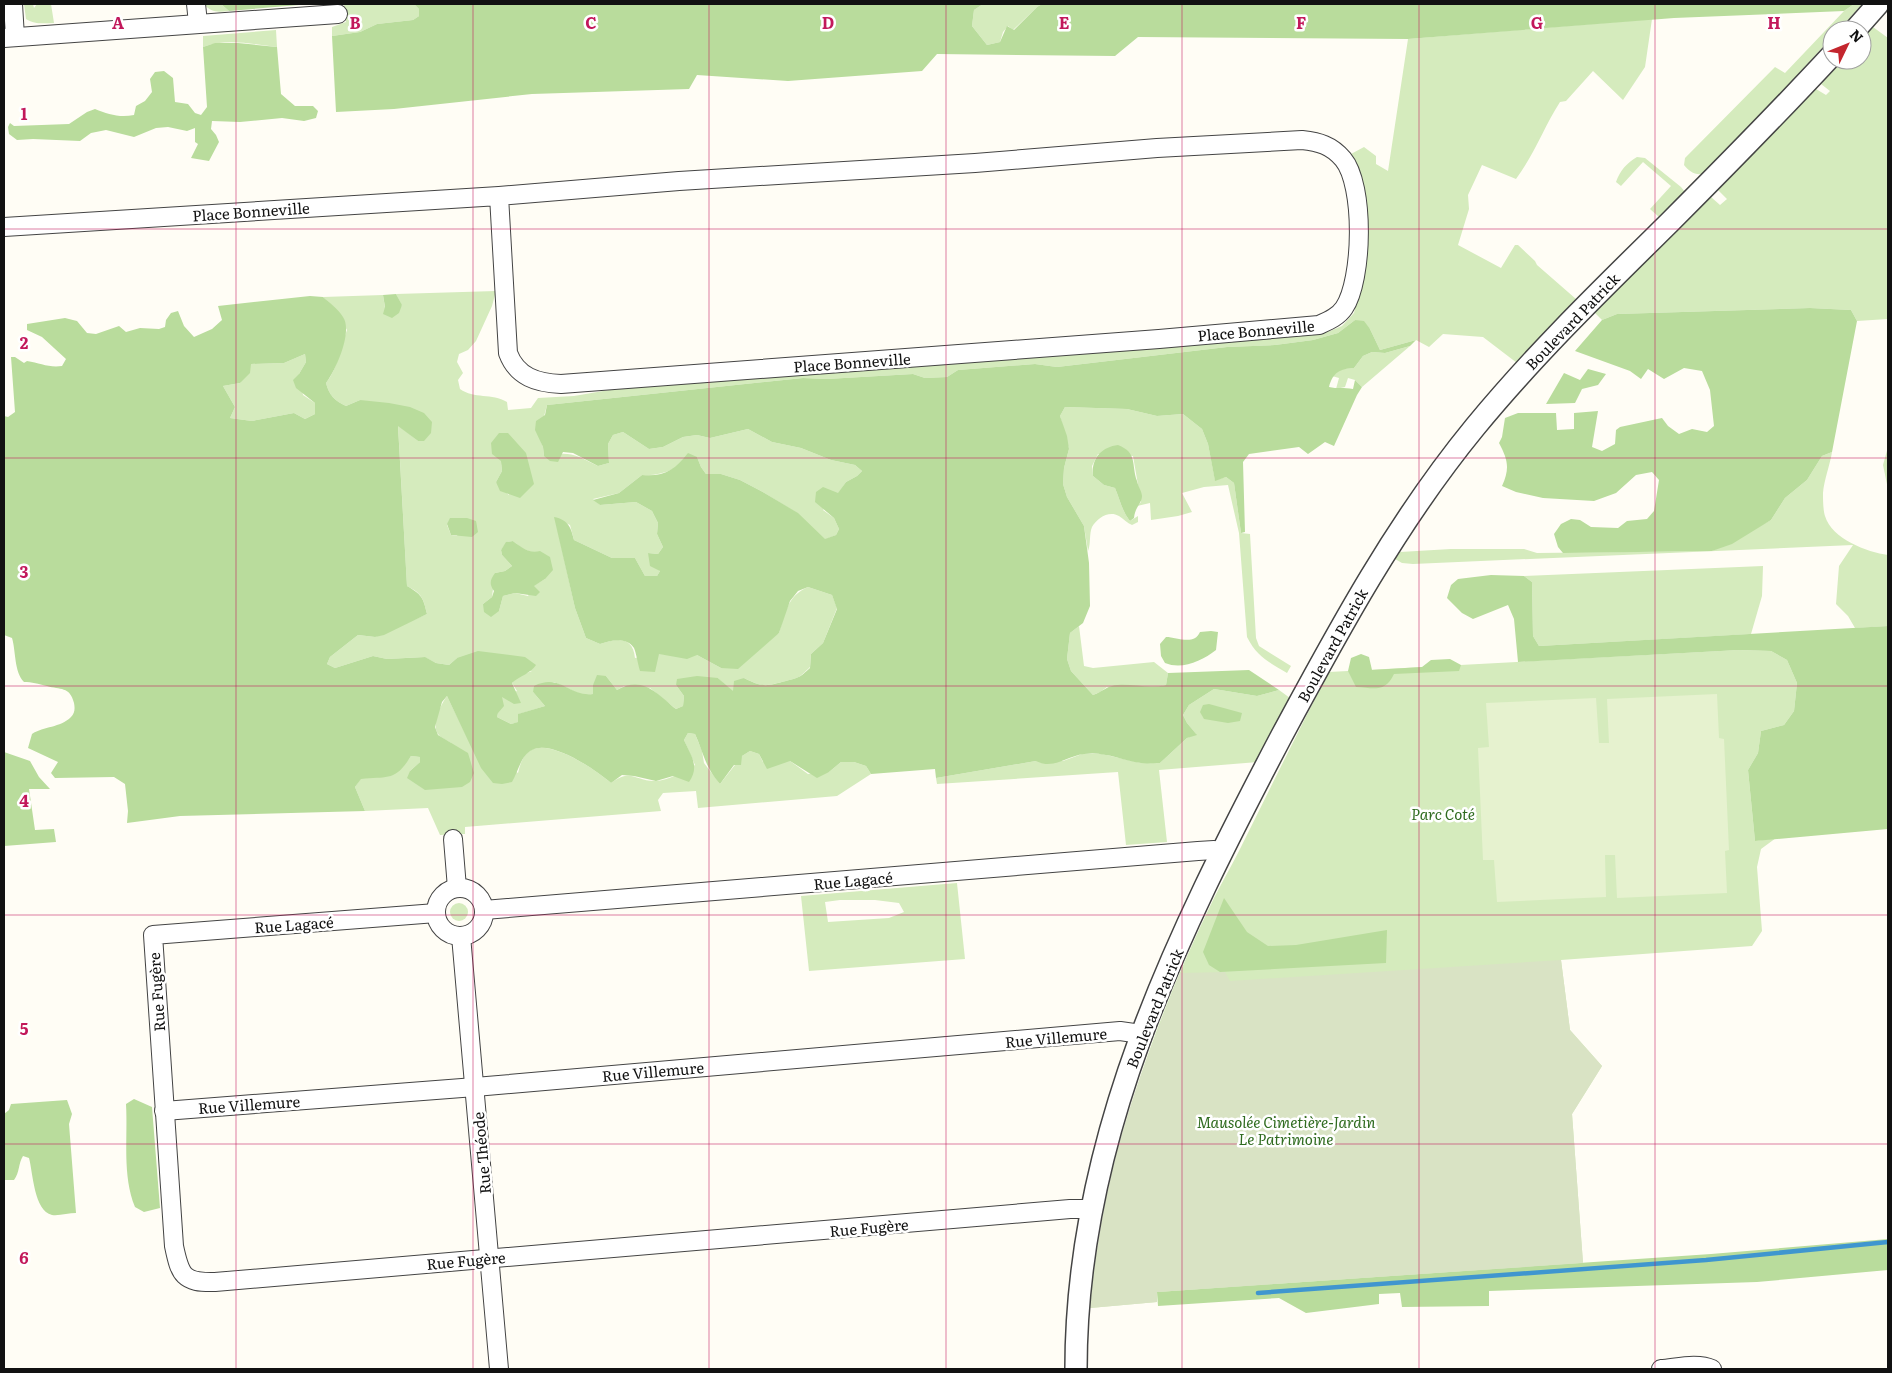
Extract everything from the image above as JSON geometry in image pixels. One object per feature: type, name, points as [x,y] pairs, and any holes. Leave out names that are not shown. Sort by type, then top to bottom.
[{"type":"street","points":[[13,4],[10,38],[338,14]]},
{"type":"street","points":[[196,4],[198,23]]},
{"type":"street","points":[[1864,20],[1878,4]]},
{"type":"street","name":"Boulevard Patrick","points":[[1076,1369],[1079,1291],[1091,1209],[1112,1118],[1141,1034],[1201,894],[1346,615],[1390,544],[1461,444],[1496,402],[1556,336],[1822,65]]},
{"type":"street","name":"Place Bonneville","points":[[4,227],[499,196],[679,181],[1302,140],[1321,142],[1329,146],[1344,159],[1356,188],[1359,221],[1355,272],[1348,300],[1338,315],[1319,325],[561,384],[531,379],[516,368],[508,353],[499,196]]},
{"type":"street","points":[[453,839],[457,888]]},
{"type":"street","name":"Rue Lagacé","points":[[484,910],[1198,851],[1214,850],[1222,852]]},
{"type":"street","points":[[457,888],[472,891],[482,902],[484,910],[480,925],[469,934],[461,936],[446,932],[440,926],[436,913],[438,902],[442,895],[449,890],[457,888]]},
{"type":"street","name":"Rue Lagacé","points":[[153,935],[436,913]]},
{"type":"street","name":"Rue Fugère","points":[[153,935],[174,1246],[180,1267],[190,1280],[214,1282],[1060,1210],[1091,1209]]},
{"type":"street","name":"Rue Théode","points":[[461,936],[491,1258],[499,1369]]},
{"type":"street","name":"Rue Villemure","points":[[164,1111],[475,1087],[1120,1031],[1141,1034]]},
{"type":"street","points":[[1661,1369],[1694,1366],[1712,1369]]},
{"type":"green space","points":[[24,4],[33,4],[34,8],[37,4],[51,4],[54,23],[37,23],[26,19]]},
{"type":"green space","points":[[204,4],[221,4],[229,11],[215,11],[209,9]]},
{"type":"green space","points":[[221,4],[311,4],[229,11]]},
{"type":"green space","points":[[344,4],[414,4],[419,9],[419,16],[413,20],[377,24],[360,32],[332,36],[332,27],[346,22]]},
{"type":"green space","points":[[414,4],[983,4],[974,10],[972,26],[987,45],[1000,42],[1007,26],[1014,30],[1042,4],[1854,4],[1844,11],[1674,18],[1408,39],[1138,37],[1115,56],[937,54],[922,71],[788,81],[697,75],[689,89],[532,94],[394,109],[336,112],[332,36],[360,32],[377,24],[413,20],[419,16],[419,9]]},
{"type":"green space","points":[[983,4],[1042,4],[1013,30],[1008,26],[1003,32],[1000,42],[987,45],[972,26],[974,10]]},
{"type":"green space","points":[[1854,4],[1862,4],[1848,20],[1835,20]]},
{"type":"green space","points":[[1652,19],[1645,67],[1623,100],[1593,71],[1566,101],[1560,102],[1516,179],[1482,165],[1468,195],[1469,209],[1458,245],[1501,268],[1515,245],[1518,245],[1537,265],[1576,299],[1517,363],[1483,337],[1443,334],[1429,347],[1416,340],[1380,350],[1370,329],[1355,320],[1338,333],[1313,340],[1275,345],[1227,347],[1057,367],[1035,364],[958,370],[947,377],[925,378],[913,374],[827,379],[803,378],[547,405],[539,436],[544,456],[567,454],[598,466],[609,463],[608,444],[613,435],[623,432],[649,449],[663,447],[683,437],[697,435],[710,438],[748,429],[772,442],[801,448],[831,460],[855,465],[862,471],[846,482],[823,510],[834,518],[839,529],[836,535],[824,540],[797,513],[761,491],[740,480],[721,474],[706,474],[697,457],[664,473],[642,475],[619,493],[593,499],[600,505],[636,502],[652,511],[658,523],[657,534],[663,547],[658,554],[648,553],[660,571],[657,576],[645,576],[635,558],[612,558],[574,540],[570,525],[555,518],[575,608],[586,638],[600,644],[618,640],[628,642],[634,651],[635,658],[659,654],[697,655],[721,668],[779,633],[785,612],[791,600],[795,595],[808,587],[832,595],[837,608],[823,643],[811,654],[810,667],[797,678],[769,685],[761,685],[744,678],[733,692],[718,678],[708,678],[676,685],[684,696],[683,706],[676,709],[650,688],[624,686],[617,690],[606,676],[593,685],[593,694],[582,695],[554,682],[533,692],[545,706],[519,714],[519,722],[511,724],[497,717],[501,697],[517,691],[512,683],[521,675],[532,671],[457,658],[449,665],[436,663],[424,657],[387,659],[373,656],[335,668],[327,664],[330,657],[358,635],[375,637],[427,614],[421,597],[416,591],[407,586],[398,425],[418,441],[424,441],[360,400],[346,406],[336,400],[331,394],[326,383],[336,364],[347,330],[333,306],[323,297],[383,295],[385,308],[402,306],[396,294],[496,291],[492,306],[476,341],[468,350],[459,354],[457,362],[463,373],[458,380],[460,389],[465,392],[501,399],[507,402],[508,410],[531,408],[538,398],[574,396],[609,390],[1297,336],[1330,331],[1342,326],[1354,313],[1359,292],[1366,239],[1368,213],[1365,191],[1360,173],[1351,154],[1364,147],[1376,156],[1376,164],[1388,171],[1408,39]],"holes":[[[501,461],[509,495],[496,482],[502,471]],[[451,518],[467,518],[457,536],[451,535],[447,525]],[[513,541],[523,549],[534,553],[545,579],[533,586],[528,596],[515,593],[503,596],[499,611],[483,604],[492,597],[495,573],[505,571],[512,566],[502,555],[501,550],[507,542]]]},
{"type":"green space","points":[[1872,28],[1888,38],[1888,319],[1857,321],[1851,310],[1810,308],[1617,314],[1602,320],[1594,312],[1711,197],[1720,205],[1727,199],[1718,190],[1816,89],[1826,95],[1830,91],[1821,84],[1834,70],[1872,70]]},
{"type":"green space","points":[[276,30],[277,47],[230,42],[203,47],[203,36]]},
{"type":"green space","points":[[1822,34],[1822,48],[1756,120],[1702,174],[1690,171],[1684,165],[1685,158],[1775,67],[1785,73]]},
{"type":"green space","points":[[215,43],[277,47],[281,94],[295,106],[313,106],[318,111],[316,118],[304,121],[282,118],[240,122],[212,121],[211,129],[219,142],[209,161],[191,158],[198,144],[195,142],[195,128],[187,131],[168,127],[156,128],[134,137],[106,130],[91,133],[80,141],[17,140],[9,134],[8,127],[10,123],[14,126],[69,124],[95,109],[118,116],[134,115],[136,106],[145,101],[152,92],[150,79],[155,72],[164,71],[173,78],[175,102],[188,104],[195,113],[201,115],[207,107],[203,47]]},
{"type":"green space","points":[[1637,157],[1645,158],[1685,192],[1659,217],[1650,209],[1671,186],[1643,162],[1621,186],[1616,182],[1624,167]]},
{"type":"green space","points":[[396,294],[402,305],[399,313],[392,318],[383,314],[385,307],[383,295]]},
{"type":"green space","points":[[310,296],[323,297],[339,311],[346,323],[345,341],[342,350],[326,383],[333,397],[346,406],[360,400],[410,407],[424,413],[432,422],[431,433],[424,441],[418,441],[398,426],[407,586],[421,597],[427,614],[384,635],[375,637],[358,635],[330,657],[327,664],[335,668],[373,656],[387,659],[425,657],[436,663],[449,665],[457,658],[478,651],[525,657],[536,665],[512,683],[521,703],[514,704],[502,697],[504,706],[497,717],[511,724],[518,722],[518,714],[545,706],[533,692],[534,686],[543,683],[551,682],[584,694],[593,694],[593,685],[597,675],[606,676],[617,690],[634,684],[642,685],[656,692],[676,709],[683,706],[684,696],[676,685],[677,679],[697,676],[718,678],[733,691],[734,681],[744,678],[765,685],[797,678],[810,668],[811,654],[823,643],[837,609],[832,595],[808,587],[798,591],[790,601],[779,633],[738,669],[721,668],[697,655],[687,659],[659,654],[655,672],[640,671],[635,650],[631,644],[618,640],[600,644],[586,638],[575,608],[554,517],[566,522],[574,540],[612,558],[635,558],[645,576],[657,576],[660,571],[650,566],[648,553],[658,554],[663,547],[657,534],[658,523],[652,511],[636,502],[600,505],[593,500],[619,493],[642,475],[657,475],[668,471],[674,468],[688,453],[697,457],[706,474],[721,474],[740,480],[761,491],[798,513],[825,539],[836,535],[839,529],[834,518],[815,502],[816,492],[823,487],[838,493],[846,482],[862,471],[855,465],[831,460],[801,448],[772,442],[748,429],[710,438],[697,435],[683,437],[663,447],[649,449],[623,432],[613,435],[608,444],[609,463],[598,466],[573,453],[563,452],[558,462],[550,461],[544,456],[543,447],[535,430],[536,421],[545,415],[547,405],[803,378],[827,379],[913,374],[925,378],[947,377],[958,370],[1035,364],[1057,367],[1227,347],[1275,345],[1313,340],[1338,333],[1355,320],[1364,321],[1380,350],[1416,340],[1410,346],[1385,353],[1372,352],[1363,356],[1354,368],[1341,370],[1335,375],[1329,387],[1353,389],[1355,380],[1362,387],[1334,446],[1325,442],[1308,454],[1299,447],[1249,454],[1243,462],[1245,532],[1241,533],[1234,483],[1226,477],[1215,481],[1208,444],[1202,429],[1183,414],[1157,416],[1127,409],[1065,407],[1060,416],[1069,449],[1064,468],[1063,484],[1067,497],[1084,526],[1089,563],[1090,606],[1083,623],[1070,633],[1067,659],[1071,671],[1093,695],[1114,685],[1154,687],[1166,685],[1168,673],[1249,670],[1279,690],[1257,696],[1214,689],[1189,705],[1183,715],[1197,735],[1187,738],[1160,763],[1141,763],[1091,753],[1048,764],[1036,761],[936,778],[935,769],[871,774],[866,766],[854,762],[841,762],[829,772],[817,778],[790,761],[767,769],[759,754],[750,751],[742,756],[741,765],[734,765],[720,784],[708,766],[695,734],[688,733],[684,740],[692,756],[694,766],[689,782],[673,776],[656,781],[622,775],[611,783],[584,764],[561,752],[540,748],[528,752],[512,782],[502,784],[493,783],[481,768],[447,696],[442,702],[435,727],[438,735],[468,753],[474,773],[470,782],[462,787],[425,790],[407,778],[410,771],[420,762],[420,757],[411,756],[395,774],[361,779],[355,787],[365,811],[180,816],[127,823],[128,811],[125,784],[114,777],[55,778],[51,773],[58,762],[28,748],[32,734],[67,721],[73,714],[75,707],[67,691],[24,682],[18,673],[12,638],[4,635],[4,416],[8,417],[15,412],[11,357],[15,357],[24,363],[27,361],[53,366],[62,366],[66,359],[42,337],[27,330],[27,324],[65,318],[77,321],[87,333],[96,334],[119,326],[126,332],[140,328],[159,329],[165,327],[166,320],[171,313],[178,311],[184,326],[194,337],[212,329],[222,320],[218,306]],"holes":[[[305,354],[306,362],[293,380],[296,388],[315,403],[315,414],[305,419],[294,413],[252,421],[230,418],[235,407],[223,386],[240,383],[250,373],[251,364],[284,363]]]},
{"type":"green space","points":[[1810,308],[1851,310],[1857,321],[1832,452],[1822,456],[1807,480],[1785,498],[1771,520],[1732,544],[1712,551],[1563,553],[1558,547],[1554,534],[1561,524],[1571,519],[1580,520],[1591,527],[1618,528],[1627,521],[1647,519],[1654,511],[1659,480],[1652,472],[1636,475],[1616,493],[1594,501],[1543,498],[1516,492],[1502,486],[1507,464],[1499,443],[1502,437],[1505,418],[1518,413],[1556,413],[1557,430],[1574,429],[1574,413],[1598,411],[1592,447],[1602,451],[1615,444],[1616,430],[1620,427],[1662,418],[1668,426],[1679,434],[1692,429],[1707,432],[1714,426],[1710,390],[1702,371],[1684,368],[1664,379],[1648,369],[1641,379],[1630,371],[1575,351],[1602,320],[1617,314]]},
{"type":"green space","points":[[1410,346],[1362,387],[1355,380],[1348,378],[1345,387],[1336,389],[1339,378],[1332,376],[1341,369],[1354,368],[1363,356],[1372,352],[1385,353]]},
{"type":"green space","points":[[305,354],[306,362],[299,374],[303,395],[315,403],[315,414],[305,419],[294,413],[252,421],[230,418],[235,407],[223,386],[240,383],[250,364],[284,363]]},
{"type":"green space","points":[[1588,369],[1606,374],[1598,385],[1582,389],[1575,403],[1546,404],[1564,373],[1580,380]]},
{"type":"green space","points":[[1065,407],[1127,409],[1157,416],[1183,414],[1202,429],[1208,444],[1215,480],[1226,477],[1234,483],[1241,533],[1250,534],[1256,638],[1259,646],[1291,666],[1287,673],[1259,654],[1247,637],[1239,533],[1228,485],[1204,487],[1182,493],[1192,512],[1151,520],[1150,503],[1137,506],[1141,502],[1133,456],[1098,454],[1092,466],[1093,476],[1104,485],[1115,488],[1127,517],[1130,521],[1138,516],[1138,522],[1132,525],[1115,514],[1107,514],[1092,527],[1088,551],[1084,526],[1067,497],[1063,484],[1064,468],[1069,449],[1060,416]]},
{"type":"green space","points":[[499,433],[508,433],[526,453],[534,484],[520,498],[500,491],[496,482],[502,471],[501,461],[492,454],[491,443]]},
{"type":"green space","points":[[1118,445],[1131,455],[1135,475],[1142,494],[1142,499],[1134,518],[1130,521],[1115,488],[1104,485],[1093,476],[1094,464],[1098,455],[1107,448]]},
{"type":"green space","points":[[1888,447],[1888,489],[1883,465]]},
{"type":"green space","points":[[1832,452],[1823,493],[1825,516],[1829,524],[1842,538],[1870,551],[1888,555],[1888,626],[1855,628],[1848,616],[1836,604],[1839,566],[1853,545],[1413,564],[1402,563],[1395,559],[1400,552],[1451,549],[1524,549],[1537,553],[1712,551],[1771,520],[1785,498],[1807,480],[1822,456]]},
{"type":"green space","points":[[450,518],[467,518],[476,521],[478,532],[472,537],[451,535],[447,524]]},
{"type":"green space","points":[[513,541],[525,549],[532,552],[540,551],[550,557],[553,570],[545,579],[534,586],[540,592],[536,596],[515,593],[503,596],[499,611],[491,617],[484,612],[483,604],[492,597],[494,591],[491,582],[495,573],[505,571],[512,566],[502,555],[501,550],[506,542]]},
{"type":"green space","points":[[1763,566],[1762,596],[1751,634],[1539,646],[1533,636],[1532,582],[1524,576]]},
{"type":"green space","points":[[1491,575],[1524,576],[1532,582],[1533,636],[1539,646],[1888,626],[1888,829],[1755,841],[1748,770],[1758,753],[1761,731],[1784,725],[1794,711],[1797,683],[1787,660],[1771,651],[1739,650],[1518,662],[1514,619],[1508,605],[1473,619],[1462,613],[1447,598],[1451,585],[1458,579]]},
{"type":"green space","points":[[1079,626],[1084,666],[1093,668],[1154,662],[1168,673],[1166,685],[1153,688],[1107,687],[1093,695],[1071,671],[1067,659],[1070,633]]},
{"type":"green space","points":[[1200,632],[1218,632],[1216,650],[1198,661],[1185,665],[1165,663],[1161,656],[1160,644],[1166,637],[1190,640],[1194,639]]},
{"type":"green space","name":"Parc Coté","points":[[1739,650],[1771,651],[1787,660],[1797,683],[1794,711],[1784,725],[1761,731],[1758,753],[1748,770],[1755,841],[1776,838],[1761,849],[1757,867],[1762,931],[1752,946],[1561,960],[1570,1030],[1602,1066],[1572,1114],[1583,1263],[1157,1292],[1157,1302],[1090,1308],[1106,1202],[1119,1149],[1151,1047],[1170,996],[1214,898],[1329,672]]},
{"type":"green space","points":[[1361,654],[1369,657],[1372,670],[1422,667],[1431,660],[1450,659],[1461,665],[1459,671],[1394,674],[1391,680],[1383,687],[1356,687],[1348,671],[1351,658]]},
{"type":"green space","points":[[1214,689],[1257,696],[1279,690],[1290,698],[1258,762],[1159,770],[1167,842],[1126,845],[1118,772],[937,784],[936,778],[1036,761],[1063,761],[1082,754],[1102,754],[1141,763],[1160,763],[1187,738],[1196,734],[1183,715],[1189,705]]},
{"type":"green space","points":[[1717,694],[1719,738],[1724,739],[1729,850],[1725,851],[1727,893],[1617,898],[1615,855],[1605,855],[1606,897],[1497,902],[1494,860],[1483,860],[1478,748],[1489,747],[1486,703],[1596,698],[1599,743],[1609,743],[1607,699]]},
{"type":"green space","points":[[447,696],[469,741],[518,773],[526,754],[531,750],[540,748],[561,752],[584,764],[611,783],[624,776],[660,781],[695,765],[684,740],[688,733],[695,734],[702,751],[704,763],[720,784],[742,756],[750,751],[759,754],[763,762],[790,761],[808,774],[829,772],[841,762],[854,762],[866,766],[871,774],[837,796],[698,808],[696,791],[663,793],[658,800],[661,811],[465,827],[465,834],[440,835],[428,808],[365,811],[355,787],[361,778],[396,769],[411,756],[420,757],[420,762],[410,771],[425,789],[440,788],[451,743],[438,734],[436,720]]},
{"type":"green space","points":[[1209,704],[1242,713],[1240,721],[1228,723],[1204,719],[1200,712],[1203,705]]},
{"type":"green space","points":[[4,752],[30,761],[39,777],[50,789],[29,789],[35,830],[54,829],[56,842],[4,846]]},
{"type":"green space","points":[[957,883],[965,959],[809,971],[801,896]],"holes":[[[875,900],[899,903],[904,912],[889,918],[828,922],[825,902]]]},
{"type":"green space","points":[[1224,898],[1247,932],[1268,946],[1296,945],[1387,930],[1386,963],[1220,972],[1209,965],[1203,952]]},
{"type":"green space","points":[[459,903],[465,906],[468,912],[465,918],[459,921],[453,918],[450,912],[453,906]]},
{"type":"green space","name":"Mausolée Cimetière-Jardin Le Patrimoine","points":[[1561,960],[1570,1030],[1602,1066],[1572,1114],[1583,1263],[1157,1292],[1157,1302],[1090,1308],[1096,1257],[1108,1189],[1118,1147],[1142,1071],[1180,973],[1225,972],[1230,981]]},
{"type":"green space","points":[[134,1099],[152,1107],[160,1208],[144,1212],[135,1207],[128,1182],[126,1104]]},
{"type":"green space","points":[[67,1100],[72,1114],[69,1124],[76,1213],[52,1215],[41,1207],[35,1191],[29,1158],[23,1156],[14,1180],[4,1180],[4,1114],[9,1110],[11,1104]]},
{"type":"green space","points":[[1888,1239],[1888,1270],[1757,1282],[1489,1291],[1489,1306],[1402,1307],[1400,1293],[1379,1294],[1379,1304],[1306,1313],[1279,1298],[1158,1306],[1157,1292],[1711,1254]]},
{"type":"waterway","points":[[1258,1293],[1706,1260],[1888,1242]]}]
